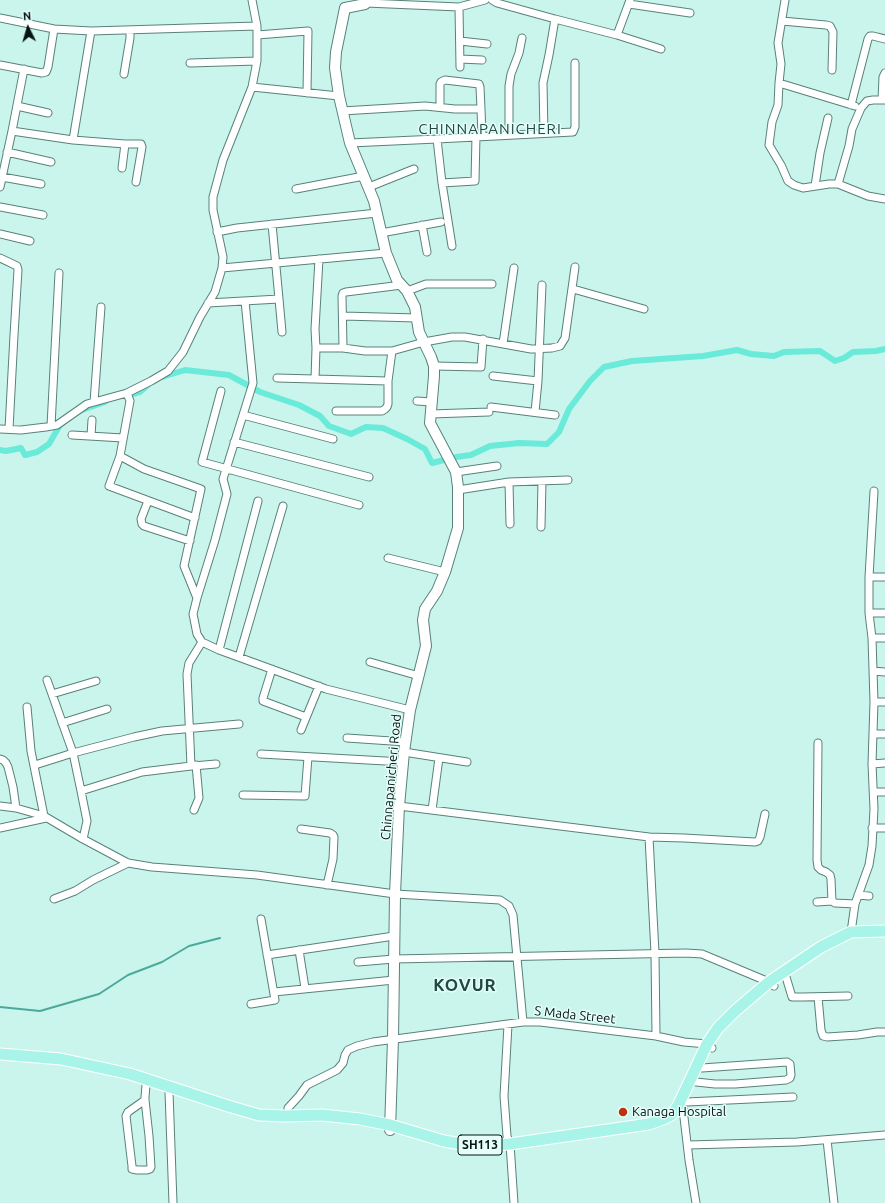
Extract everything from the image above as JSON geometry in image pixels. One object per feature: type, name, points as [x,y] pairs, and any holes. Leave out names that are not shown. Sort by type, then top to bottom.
[{"type":"main road","name":"SH113","points":[[0,1054],[62,1059],[130,1074],[259,1115],[322,1115],[360,1119],[444,1141],[474,1146],[510,1147],[650,1129],[675,1119],[685,1106],[718,1028],[735,1011],[821,947],[851,932],[885,931]]},
{"type":"main road","name":"SH113","points":[[772,984],[786,977],[824,951],[849,939],[885,937]]},
{"type":"main road","name":"SH113","points":[[510,1147],[649,1124],[671,1115],[678,1106],[710,1046]]},
{"type":"main road","name":"SH113","points":[[0,1060],[61,1065],[129,1079],[253,1120],[322,1120],[390,1127]]},
{"type":"street","points":[[0,429],[20,430],[57,425],[87,404],[127,392],[151,381],[168,370],[183,352],[200,317],[215,292],[222,268],[223,257],[217,232],[212,197],[223,160],[252,87],[257,61],[257,26],[252,0]]},
{"type":"street","points":[[366,2],[459,7],[485,0]]},
{"type":"street","points":[[492,0],[497,3],[617,35],[662,49]]},
{"type":"street","points":[[785,0],[778,43],[781,64],[778,104],[772,122],[769,145],[782,165],[788,181],[794,185],[803,188],[838,184],[868,196],[885,199]]},
{"type":"street","name":"Chinnapanicheri Road","points":[[366,2],[365,4],[349,4],[344,8],[336,52],[335,68],[339,96],[350,143],[374,200],[386,253],[397,280],[404,288],[415,307],[419,332],[434,366],[430,423],[456,472],[458,490],[458,528],[445,572],[437,591],[425,609],[423,620],[426,646],[410,710],[404,752],[399,806],[395,894],[390,1127]]},
{"type":"street","points":[[617,35],[630,2],[690,13]]},
{"type":"street","points":[[459,7],[460,67]]},
{"type":"street","points":[[0,18],[54,29],[91,31],[257,26]]},
{"type":"street","points":[[544,133],[543,83],[555,19]]},
{"type":"street","points":[[782,21],[830,26],[833,32],[832,70]]},
{"type":"street","points":[[0,65],[42,73],[46,72],[54,29]]},
{"type":"street","points":[[124,74],[130,30]]},
{"type":"street","points":[[73,140],[91,31]]},
{"type":"street","points":[[257,35],[308,31],[307,93]]},
{"type":"street","points":[[851,105],[868,39],[870,36],[885,39]]},
{"type":"street","points":[[509,134],[509,86],[511,74],[519,53],[522,38]]},
{"type":"street","points":[[460,41],[487,44]]},
{"type":"street","points":[[460,59],[482,60]]},
{"type":"street","points":[[190,63],[257,61]]},
{"type":"street","points":[[350,143],[570,132],[574,130],[575,63]]},
{"type":"street","points":[[0,187],[24,70]]},
{"type":"street","points":[[838,184],[849,146],[852,129],[861,108],[867,101],[883,100],[883,77],[885,73]]},
{"type":"street","points":[[440,107],[441,82],[445,80],[479,84],[481,109],[475,181],[442,183]]},
{"type":"street","points":[[779,83],[861,108]]},
{"type":"street","points":[[252,87],[339,96]]},
{"type":"street","points":[[17,106],[48,113]]},
{"type":"street","points":[[342,111],[425,106],[455,109],[481,109]]},
{"type":"street","points":[[815,186],[820,153],[828,118]]},
{"type":"street","points":[[12,131],[73,140],[140,144],[142,147],[136,182]]},
{"type":"street","points":[[437,138],[442,183],[452,246]]},
{"type":"street","points":[[122,168],[125,144]]},
{"type":"street","points":[[7,152],[51,162]]},
{"type":"street","points":[[368,187],[414,168]]},
{"type":"street","points":[[296,189],[364,176]]},
{"type":"street","points":[[2,177],[41,184]]},
{"type":"street","points":[[0,207],[43,215]]},
{"type":"street","points":[[217,232],[237,228],[377,213]]},
{"type":"street","points":[[382,233],[441,222]]},
{"type":"street","points":[[272,224],[282,332]]},
{"type":"street","points":[[422,225],[427,252]]},
{"type":"street","points":[[0,234],[30,240]]},
{"type":"street","points":[[222,268],[386,253]]},
{"type":"street","points":[[0,258],[18,267],[10,430]]},
{"type":"street","points":[[315,379],[315,329],[319,259]]},
{"type":"street","points":[[316,348],[392,351],[424,342],[465,336],[531,349],[560,346],[565,338],[575,267]]},
{"type":"street","points":[[503,344],[514,268]]},
{"type":"street","points":[[51,426],[59,273]]},
{"type":"street","points":[[343,348],[343,293],[404,288],[426,284],[492,284]]},
{"type":"street","points":[[535,412],[538,381],[542,285]]},
{"type":"street","points":[[572,289],[644,310]]},
{"type":"street","points":[[208,303],[279,299]]},
{"type":"street","points":[[245,301],[253,383],[222,479],[228,494],[197,598],[194,614],[197,634],[202,642],[219,650],[326,689],[410,710]]},
{"type":"street","points":[[94,402],[101,307]]},
{"type":"street","points":[[343,316],[417,318]]},
{"type":"street","points":[[434,366],[481,367],[483,339]]},
{"type":"street","points":[[336,411],[382,411],[387,407],[388,381],[392,351]]},
{"type":"street","points":[[494,376],[538,381]]},
{"type":"street","points":[[277,378],[388,381]]},
{"type":"street","points":[[221,391],[202,462],[359,505]]},
{"type":"street","points":[[127,392],[130,400],[120,456],[109,486],[195,518]]},
{"type":"street","points":[[417,401],[431,402]]},
{"type":"street","points":[[431,414],[490,410],[535,412],[555,415]]},
{"type":"street","points":[[243,415],[332,438]]},
{"type":"street","points":[[91,436],[92,420]]},
{"type":"street","points":[[72,435],[123,438]]},
{"type":"street","points":[[234,442],[369,477]]},
{"type":"street","points":[[120,456],[144,469],[201,489],[184,566],[197,598]]},
{"type":"street","points":[[456,472],[497,466]]},
{"type":"street","points":[[541,527],[542,480]]},
{"type":"street","points":[[458,490],[510,482],[568,480]]},
{"type":"street","points":[[510,482],[510,524]]},
{"type":"street","points":[[851,932],[855,904],[869,865],[872,846],[874,792],[872,764],[874,671],[869,613],[869,577],[874,492]]},
{"type":"street","points":[[148,501],[141,519],[144,526],[190,540]]},
{"type":"street","points":[[219,650],[258,501]]},
{"type":"street","points":[[239,657],[283,506]]},
{"type":"street","points":[[388,558],[445,572]]},
{"type":"street","points":[[869,577],[885,578]]},
{"type":"street","points":[[869,613],[885,613]]},
{"type":"street","points":[[872,638],[885,638]]},
{"type":"street","points":[[194,810],[199,798],[193,766],[189,729],[187,674],[188,667],[202,642]]},
{"type":"street","points":[[370,662],[419,676]]},
{"type":"street","points":[[272,669],[262,699],[263,701],[306,717]]},
{"type":"street","points":[[874,671],[885,672]]},
{"type":"street","points":[[48,680],[72,754],[81,791],[87,821],[87,827],[83,839]]},
{"type":"street","points":[[52,694],[96,681]]},
{"type":"street","points":[[301,730],[319,686]]},
{"type":"street","points":[[874,702],[885,702]]},
{"type":"street","points":[[27,707],[30,746],[45,817]]},
{"type":"street","points":[[62,723],[107,710]]},
{"type":"street","points":[[35,766],[72,754],[162,731],[239,724]]},
{"type":"street","points":[[873,734],[885,734]]},
{"type":"street","points":[[347,738],[404,752],[467,762]]},
{"type":"street","points":[[818,743],[817,860],[818,867],[830,875],[832,901]]},
{"type":"street","points":[[261,754],[308,757],[404,752]]},
{"type":"street","points":[[243,795],[305,796],[308,757]]},
{"type":"street","points":[[432,810],[439,758]]},
{"type":"street","points":[[0,759],[6,763],[8,767],[16,808]]},
{"type":"street","points":[[872,764],[885,763]]},
{"type":"street","points":[[81,791],[142,772],[216,764]]},
{"type":"street","points":[[874,792],[885,792]]},
{"type":"street","points":[[0,806],[16,808],[45,817],[128,863],[152,867],[257,875],[395,894],[500,900],[509,906],[513,915],[523,1022]]},
{"type":"street","points":[[399,806],[649,837],[755,842],[758,841],[765,814]]},
{"type":"street","points":[[0,828],[45,817]]},
{"type":"street","points":[[872,828],[885,828]]},
{"type":"street","points":[[301,829],[330,833],[334,837],[333,859],[327,885]]},
{"type":"street","points":[[649,837],[655,953],[656,1036]]},
{"type":"street","points":[[54,899],[75,891],[92,880],[128,863]]},
{"type":"street","points":[[858,894],[869,896]]},
{"type":"street","points":[[817,902],[832,901],[835,903],[855,904]]},
{"type":"street","points":[[251,1004],[275,1000],[261,919]]},
{"type":"street","points":[[267,955],[394,936]]},
{"type":"street","points":[[299,950],[305,988]]},
{"type":"street","points":[[358,962],[394,958],[686,953],[702,954],[772,984]]},
{"type":"street","points":[[786,977],[792,996],[848,996]]},
{"type":"street","points":[[274,992],[394,980]]},
{"type":"street","points":[[818,997],[821,1030],[823,1036],[827,1037],[885,1032]]},
{"type":"street","name":"S Mada Street","points":[[288,1116],[288,1108],[299,1096],[304,1087],[337,1070],[343,1063],[348,1050],[373,1042],[523,1022],[540,1022],[656,1036],[710,1046]]},
{"type":"street","points":[[508,1025],[504,1096],[507,1136],[510,1147],[514,1203]]},
{"type":"street","points":[[696,1082],[715,1084],[786,1080],[790,1078],[791,1075],[790,1064],[787,1062],[702,1068]]},
{"type":"street","points":[[146,1085],[151,1167],[147,1170],[137,1170],[132,1169],[126,1116],[128,1112],[146,1100]]},
{"type":"street","points":[[169,1092],[173,1203]]},
{"type":"street","points":[[696,1203],[689,1160],[685,1106],[793,1096]]},
{"type":"street","points":[[688,1144],[789,1143],[885,1135]]},
{"type":"street","points":[[827,1140],[834,1203]]},
{"type":"waterway","points":[[456,457],[471,455],[490,446],[519,443],[547,444],[559,432],[569,409],[590,381],[604,367],[632,361],[703,356],[737,350],[751,354],[774,356],[784,352],[820,351],[835,361],[844,358],[853,352],[885,349]]},
{"type":"waterway","points":[[162,377],[185,370],[229,375],[260,392],[299,405],[320,416],[329,426],[351,434],[366,427],[383,428],[425,449],[432,463],[444,460]]},
{"type":"waterway","points":[[134,394],[140,392],[149,384]]},
{"type":"waterway","points":[[79,411],[105,402]]},
{"type":"waterway","points":[[0,450],[6,451],[21,448],[25,455],[37,452],[49,444],[60,425],[64,422]]},
{"type":"waterway","points":[[0,1007],[40,1011],[99,994],[128,975],[162,962],[189,946],[220,938]]},
{"type":"place","name":"Kanaga Hospital","points":[[623,1112]]},
{"type":"district","name":"CHINNAPANICHERI","points":[[490,129]]},
{"type":"district","name":"KOVUR","points":[[465,985]]}]
